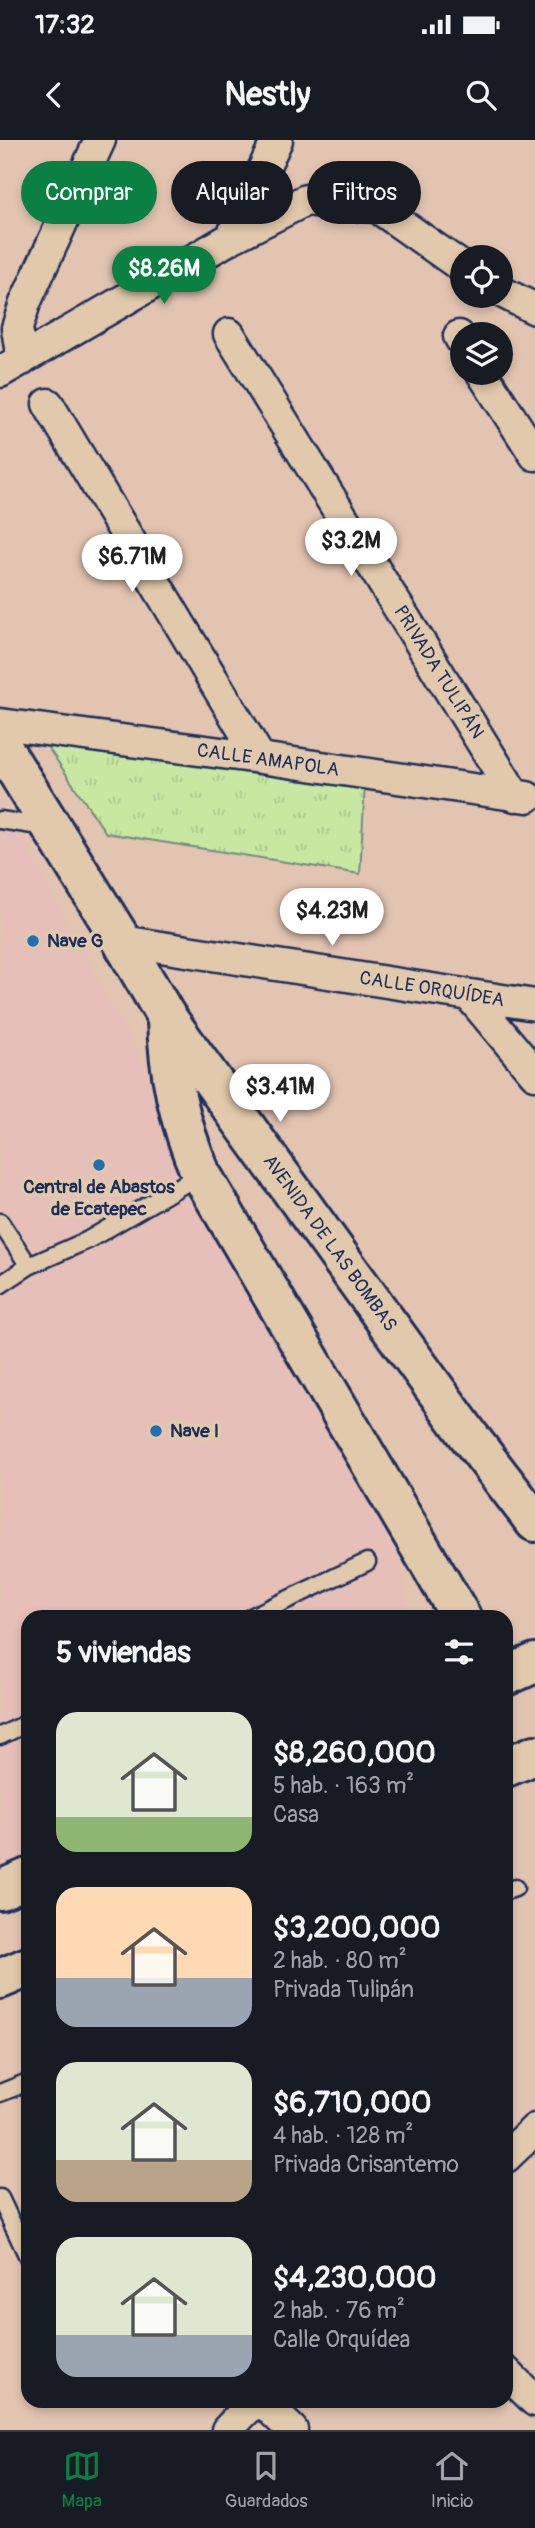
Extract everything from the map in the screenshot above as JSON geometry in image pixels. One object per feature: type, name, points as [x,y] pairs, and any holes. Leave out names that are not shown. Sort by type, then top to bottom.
[{"type":"main road","name":"AVENIDA DE LAS BOMBAS","points":[[0,744],[11,778],[52,827],[167,1018],[535,1522]]},
{"type":"main road","points":[[167,1018],[168,1048],[177,1107],[201,1174],[457,1610]]},
{"type":"main road","points":[[513,1673],[535,1663]]},
{"type":"main road","points":[[0,1890],[21,1881]]},
{"type":"main road","points":[[0,1979],[21,1970]]},
{"type":"street","points":[[11,366],[17,328],[25,303],[100,140]]},
{"type":"street","points":[[231,238],[277,140]]},
{"type":"street","points":[[11,366],[231,238],[306,200],[377,207],[450,259]]},
{"type":"street","points":[[513,298],[535,309]]},
{"type":"street","name":"PRIVADA TULIPÁN","points":[[229,334],[525,797]]},
{"type":"street","points":[[490,385],[535,455]]},
{"type":"street","points":[[48,404],[260,758]]},
{"type":"street","name":"CALLE AMAPOLA","points":[[0,724],[260,758],[525,797]]},
{"type":"street","name":"CALLE ORQUÍDEA","points":[[122,941],[535,1005]]},
{"type":"street","points":[[469,995],[535,1074]]},
{"type":"street","points":[[513,2151],[533,2134]]},
{"type":"street","points":[[513,2378],[535,2401]]},
{"type":"street","points":[[228,2430],[248,2408]]},
{"type":"street","points":[[269,2408],[292,2430]]},
{"type":"lane","points":[[0,820],[52,827]]},
{"type":"lane","points":[[0,1285],[29,1266],[88,1240],[201,1174]]},
{"type":"lane","points":[[0,1223],[29,1266]]},
{"type":"lane","points":[[266,1610],[367,1562]]},
{"type":"lane","points":[[0,1736],[21,1726]]},
{"type":"lane","points":[[0,2093],[21,2085]]},
{"type":"lane","points":[[0,2198],[21,2242]]},
{"type":"shaded area","name":"Central de Abastos de Ecatepec","points":[[0,799],[397,1530],[408,1610],[21,1610],[21,1880],[0,1889]]},
{"type":"green space","points":[[43,740],[365,783],[360,874],[106,833]]},
{"type":"place","name":"Nave G","points":[[33,941]]},
{"type":"place","name":"Central de Abastos de Ecatepec","points":[[99,1165]]},
{"type":"place","name":"Nave I","points":[[156,1431]]}]
